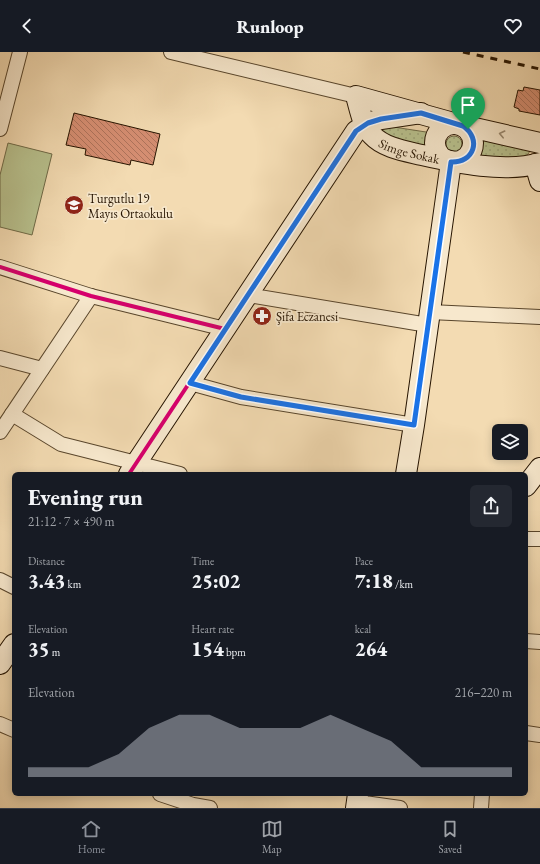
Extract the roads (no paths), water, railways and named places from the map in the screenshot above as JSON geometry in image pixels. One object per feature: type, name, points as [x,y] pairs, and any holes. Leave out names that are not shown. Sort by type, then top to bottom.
[{"type":"main road","points":[[356,96],[457,124],[540,143]]},
{"type":"main road","name":"Simge Sokak","points":[[356,96],[364,125],[372,136],[392,147],[451,162],[491,167],[538,170]]},
{"type":"main road","points":[[133,468],[356,131],[364,125],[381,119],[421,113]]},
{"type":"main road","points":[[457,124],[468,129],[471,134],[473,146],[471,152],[463,160],[451,162],[444,160],[439,155],[436,150],[435,143],[439,131],[444,126],[457,124]]},
{"type":"main road","points":[[406,472],[451,162]]},
{"type":"main road","points":[[528,483],[540,468]]},
{"type":"main road","points":[[0,664],[12,647]]},
{"type":"street","points":[[1,124],[20,52]]},
{"type":"street","points":[[171,52],[356,96]]},
{"type":"street","points":[[0,267],[91,296],[225,330]]},
{"type":"street","points":[[0,432],[91,296]]},
{"type":"street","points":[[248,296],[429,318],[540,317]]},
{"type":"street","points":[[0,358],[42,368]]},
{"type":"street","points":[[190,383],[241,397],[414,425]]},
{"type":"street","points":[[12,414],[61,444],[133,468],[164,472]]},
{"type":"street","points":[[528,539],[540,539]]},
{"type":"street","points":[[0,580],[12,586]]},
{"type":"street","points":[[528,641],[540,642]]},
{"type":"street","points":[[0,724],[12,729]]},
{"type":"street","points":[[528,733],[540,735]]},
{"type":"street","points":[[165,796],[192,806],[210,808]]},
{"type":"street","points":[[481,808],[482,796]]},
{"type":"street","points":[[357,801],[400,808]]},
{"type":"railway","points":[[463,52],[540,69]]},
{"type":"place","name":"Turgutlu 19 Mayıs Ortaokulu","points":[[74,205]]},
{"type":"place","name":"Şifa Eczanesi","points":[[262,316]]}]
